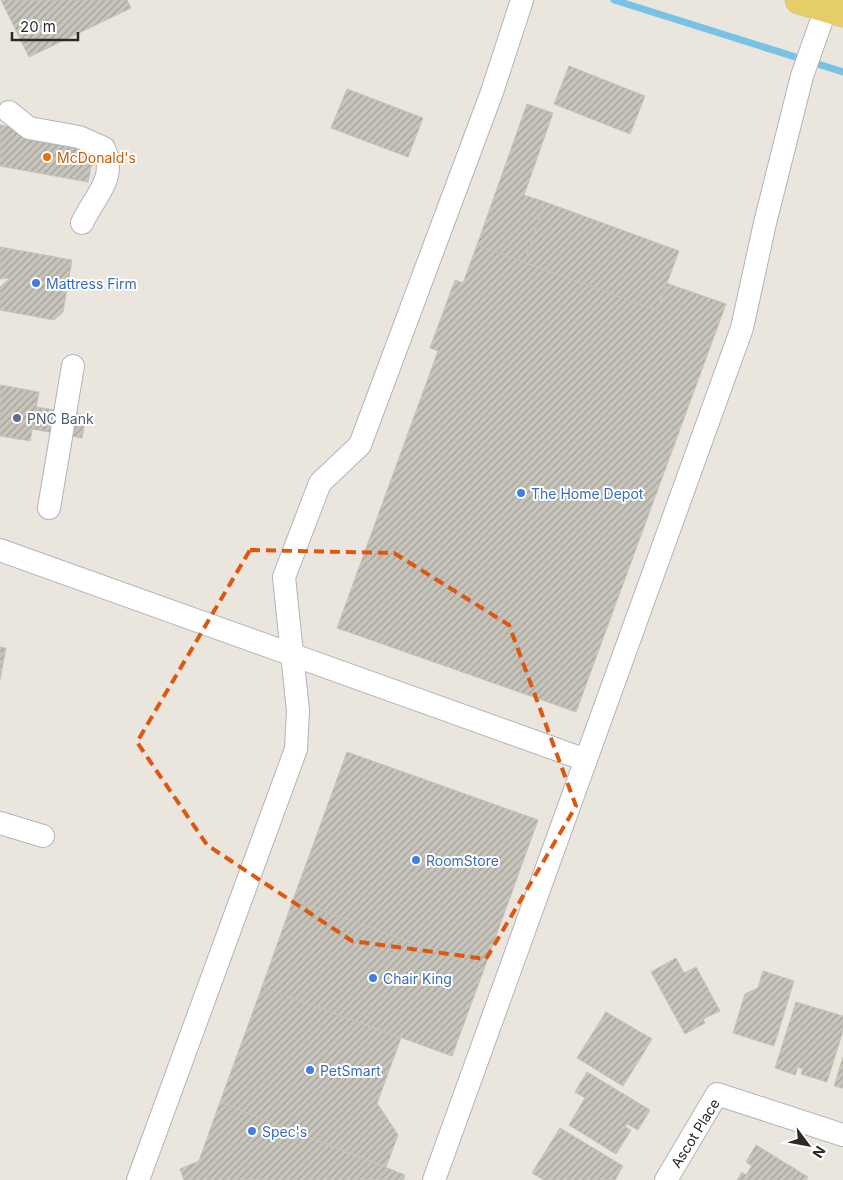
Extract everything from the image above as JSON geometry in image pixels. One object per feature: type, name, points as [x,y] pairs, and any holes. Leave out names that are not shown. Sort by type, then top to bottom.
[{"type":"main road","points":[[799,0],[834,10]]},
{"type":"street","points":[[138,1180],[296,749],[298,710],[284,577],[320,483],[360,445],[492,92],[522,0]]},
{"type":"street","points":[[434,1180],[742,328],[765,222],[802,76],[812,47],[834,10]]},
{"type":"street","points":[[9,112],[29,128],[79,138],[104,148],[109,162],[105,187],[91,204],[82,222]]},
{"type":"street","points":[[49,508],[73,366]]},
{"type":"street","points":[[0,550],[586,760]]},
{"type":"street","points":[[0,823],[43,836]]},
{"type":"street","name":"Ascot Place","points":[[666,1180],[717,1094],[843,1135]]},
{"type":"highlighted area","points":[[250,550],[394,553],[509,625],[576,806],[486,959],[352,941],[207,845],[137,742]]},
{"type":"building","points":[[1,0],[127,0],[131,8],[29,57]]},
{"type":"building","points":[[569,66],[645,96],[630,134],[554,104]]},
{"type":"building","points":[[347,89],[423,118],[408,157],[331,128]]},
{"type":"building","points":[[527,104],[553,113],[524,195],[545,202],[524,262],[477,245]]},
{"type":"building","name":"McDonald's","points":[[0,125],[61,136],[95,148],[88,182],[0,166]]},
{"type":"building","points":[[545,202],[679,251],[657,310],[524,262]]},
{"type":"building","name":"The Home Depot","points":[[477,245],[657,310],[666,283],[726,304],[576,712],[337,628],[438,351],[430,348],[455,280],[463,283]]},
{"type":"building","name":"Mattress Firm","points":[[0,247],[72,260],[63,312],[54,320],[0,310],[0,287],[10,278],[0,279]]},
{"type":"building","name":"PNC Bank","points":[[0,385],[39,392],[30,441],[0,436]]},
{"type":"building","points":[[36,407],[86,415],[82,438],[32,429]]},
{"type":"building","points":[[0,647],[6,648],[0,680]]},
{"type":"building","name":"RoomStore","points":[[347,752],[538,820],[484,969],[293,900]]},
{"type":"building","name":"Chair King","points":[[293,900],[484,969],[452,1056],[262,987]]},
{"type":"building","points":[[676,958],[684,973],[696,967],[720,1011],[703,1019],[705,1023],[685,1034],[651,972]]},
{"type":"building","points":[[763,971],[794,981],[774,1046],[733,1033],[745,994],[758,988]]},
{"type":"building","name":"PetSmart","points":[[262,987],[401,1038],[377,1103],[398,1135],[386,1167],[220,1102]]},
{"type":"building","points":[[796,1002],[843,1016],[843,1031],[827,1082],[801,1074],[803,1069],[798,1067],[795,1075],[775,1068]]},
{"type":"building","points":[[606,1012],[652,1039],[623,1086],[577,1058]]},
{"type":"building","points":[[843,1057],[843,1088],[834,1086]]},
{"type":"building","points":[[587,1072],[650,1110],[638,1130],[627,1124],[625,1127],[631,1130],[616,1154],[569,1125],[585,1098],[575,1092]]},
{"type":"building","name":"Spec's","points":[[220,1102],[405,1175],[403,1180],[184,1180],[180,1169],[199,1161]]},
{"type":"building","points":[[560,1128],[623,1166],[615,1180],[544,1180],[532,1173]]},
{"type":"building","points":[[756,1145],[808,1177],[806,1180],[737,1180],[742,1172],[746,1175],[752,1166],[746,1162]]},
{"type":"waterway","points":[[614,0],[843,72]]},
{"type":"place","name":"McDonald's","points":[[47,157]]},
{"type":"place","name":"Mattress Firm","points":[[36,283]]},
{"type":"place","name":"PNC Bank","points":[[17,418]]},
{"type":"place","name":"The Home Depot","points":[[521,493]]},
{"type":"place","name":"RoomStore","points":[[416,860]]},
{"type":"place","name":"Chair King","points":[[373,978]]},
{"type":"place","name":"PetSmart","points":[[310,1070]]},
{"type":"place","name":"Spec's","points":[[252,1131]]}]
